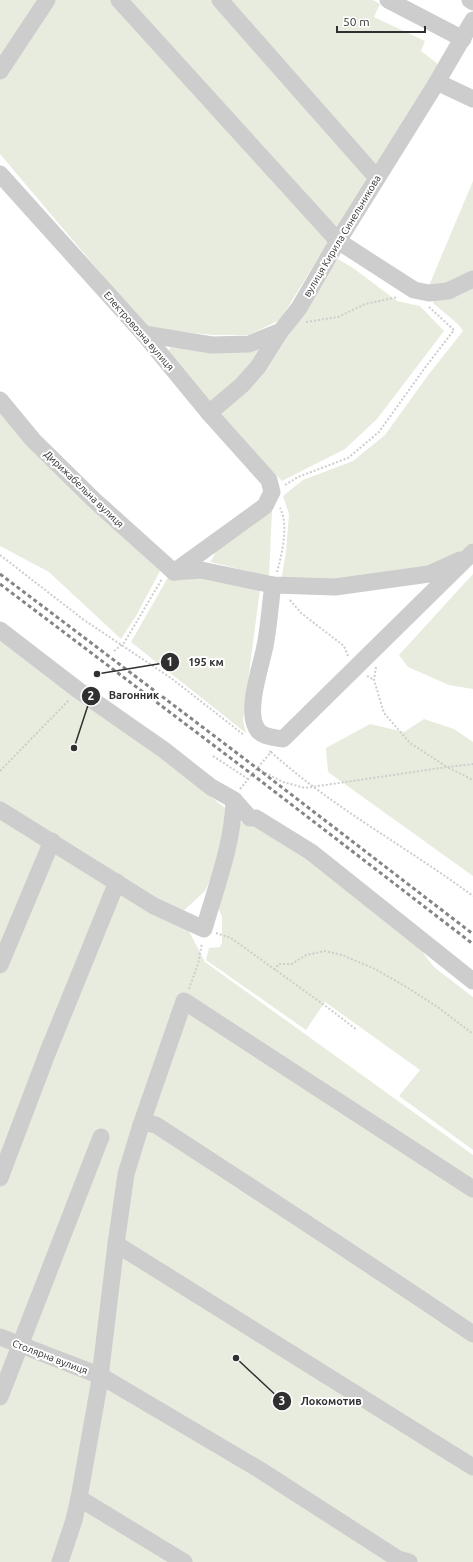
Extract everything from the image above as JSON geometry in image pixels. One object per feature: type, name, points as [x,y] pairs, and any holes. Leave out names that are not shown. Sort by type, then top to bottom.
[{"type":"street","points":[[0,71],[47,0]]},
{"type":"street","points":[[119,0],[338,241],[414,290],[429,293],[448,291],[473,279]]},
{"type":"street","points":[[220,0],[377,178]]},
{"type":"street","points":[[388,0],[463,39]]},
{"type":"street","name":"вулиця Кирила Синельникова","points":[[144,334],[212,344],[249,344],[281,331],[299,308],[338,241],[463,39],[473,20]]},
{"type":"street","points":[[437,82],[473,99]]},
{"type":"street","name":"Електровозна вулиця","points":[[0,174],[144,334],[209,413],[269,480],[272,492]]},
{"type":"street","points":[[209,413],[242,385],[258,367],[281,331]]},
{"type":"street","name":"Дирижабельна вулиця","points":[[0,400],[33,440],[60,467],[94,500],[174,572]]},
{"type":"street","points":[[174,572],[265,506],[272,492]]},
{"type":"street","points":[[174,572],[201,570],[273,585],[334,587],[429,574],[471,554]]},
{"type":"street","points":[[273,585],[265,646],[258,673],[252,715],[256,728],[264,735],[283,739],[471,554]]},
{"type":"street","points":[[0,630],[78,690],[164,750],[211,787],[234,800],[250,818],[256,818],[312,852],[473,980]]},
{"type":"street","points":[[0,810],[52,841],[154,906],[204,929],[224,860],[233,820],[234,800]]},
{"type":"street","points":[[0,965],[52,841]]},
{"type":"street","points":[[0,1178],[47,1054],[117,882]]},
{"type":"street","points":[[60,1562],[74,1520],[79,1498],[101,1376],[116,1244],[126,1174],[141,1125],[184,1001],[473,1189]]},
{"type":"street","points":[[141,1125],[147,1123],[156,1125],[370,1264],[473,1334]]},
{"type":"street","points":[[0,1397],[101,1137]]},
{"type":"street","points":[[116,1244],[473,1467]]},
{"type":"street","name":"Столярна вулиця","points":[[0,1338],[101,1376],[260,1470],[398,1559],[409,1562]]},
{"type":"street","points":[[79,1498],[184,1562]]},
{"type":"path","points":[[374,680],[355,669],[344,646],[301,613],[291,601],[273,585],[282,553],[284,516],[272,492],[298,477],[348,458],[379,432],[454,330],[427,305],[429,293]]},
{"type":"path","points":[[281,331],[306,322],[338,317],[365,304],[400,296]]},
{"type":"path","points":[[0,555],[84,620],[171,678],[248,737]]},
{"type":"path","points":[[114,651],[122,645],[165,572],[174,572]]},
{"type":"path","points":[[376,666],[374,680],[384,713],[410,743],[447,767],[473,780]]},
{"type":"path","points":[[0,771],[78,690]]},
{"type":"path","points":[[234,800],[239,790],[283,739]]},
{"type":"path","points":[[265,748],[313,787],[370,827],[452,880],[473,896]]},
{"type":"path","points":[[213,756],[248,780]]},
{"type":"path","points":[[258,769],[283,782],[305,788],[473,764]]},
{"type":"path","points":[[184,1001],[198,964],[204,929],[231,938],[357,1030]]},
{"type":"path","points":[[274,970],[279,964],[292,964],[306,955],[325,951],[342,954],[375,969],[408,988],[439,1008],[473,1034]]},
{"type":"shaded area","points":[[0,0],[373,0],[380,4],[374,17],[425,41],[421,51],[438,64],[280,320],[249,335],[213,335],[147,328],[0,154]]},
{"type":"shaded area","points":[[473,181],[473,274],[450,283],[428,288]]},
{"type":"shaded area","points":[[338,259],[353,268],[397,301],[420,306],[444,331],[377,419],[345,449],[282,481],[217,414],[262,376],[305,311],[316,290]]},
{"type":"shaded area","points":[[473,284],[473,543],[465,551],[428,567],[333,582],[281,581],[286,552],[289,514],[283,496],[303,480],[353,461],[385,435],[429,374],[463,331],[458,324],[433,303],[436,297]]},
{"type":"shaded area","points":[[266,346],[222,396],[210,401],[166,354],[171,347],[219,352]]},
{"type":"shaded area","points":[[4,412],[93,508],[160,571],[136,616],[121,639],[49,572],[0,546],[0,414]]},
{"type":"shaded area","points":[[272,511],[269,576],[210,562],[217,550]]},
{"type":"shaded area","points":[[473,574],[473,689],[449,685],[408,667],[399,655]]},
{"type":"shaded area","points":[[180,575],[219,577],[260,589],[243,720],[246,733],[131,642],[167,579]]},
{"type":"shaded area","points":[[0,635],[229,811],[223,853],[205,891],[180,914],[205,962],[473,1155],[473,1562],[0,1562]]},
{"type":"shaded area","points":[[424,719],[454,729],[473,742],[473,876],[328,772],[326,748],[370,724],[404,732]]},
{"type":"shaded area","points":[[247,820],[252,820],[421,939],[423,953],[434,967],[473,997],[473,1150],[399,1096],[420,1070],[325,1002],[306,1030],[206,960],[209,948],[220,947],[222,943],[222,917],[215,899],[236,829],[241,823]]},
{"type":"railway","points":[[0,574],[473,934]]},
{"type":"railway","points":[[0,584],[253,775],[473,944]]},
{"type":"place","name":"195 км","points":[[97,674]]},
{"type":"place","name":"Вагонник","points":[[74,748]]},
{"type":"place","name":"Локомотив","points":[[236,1358]]}]
